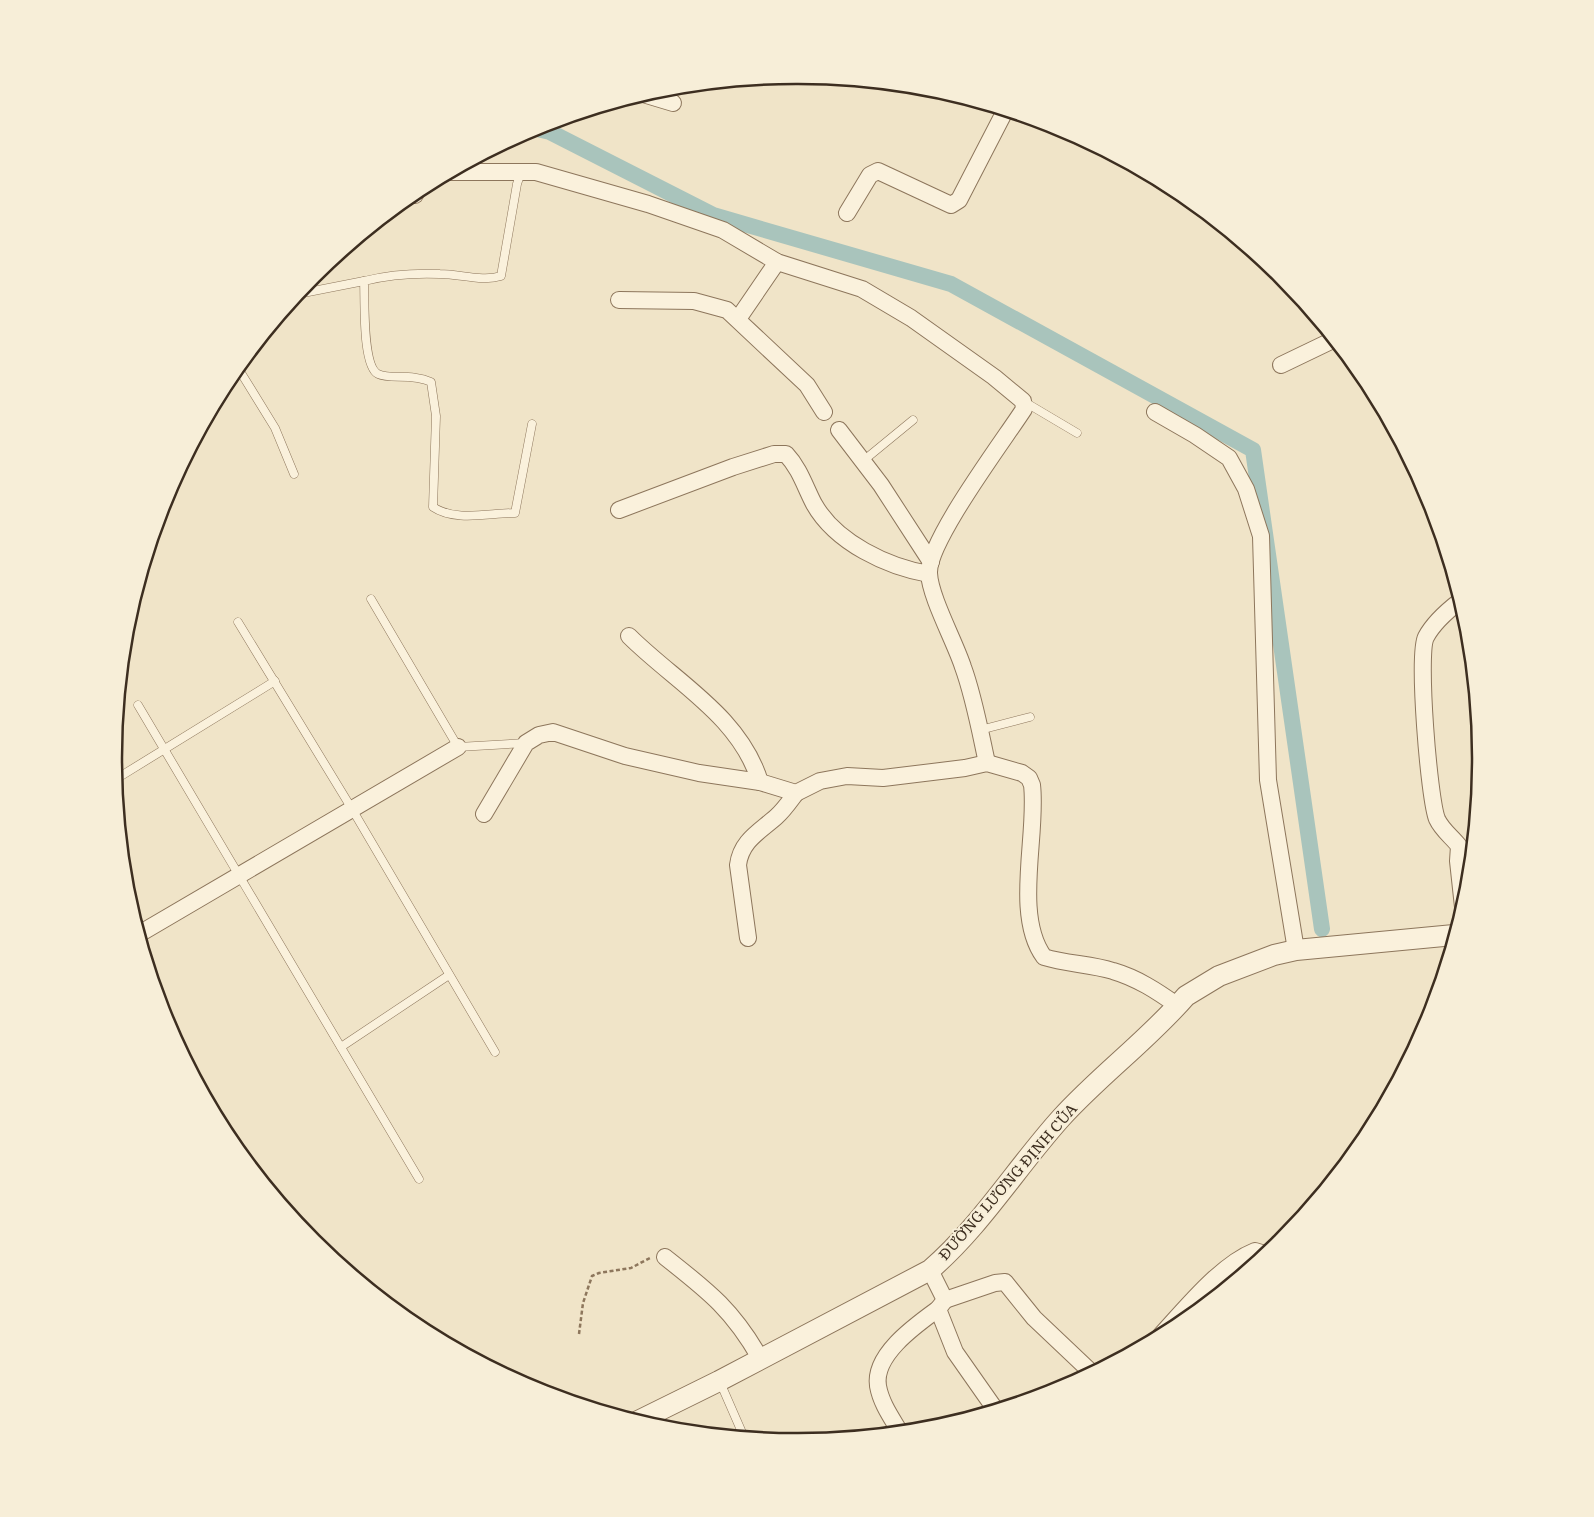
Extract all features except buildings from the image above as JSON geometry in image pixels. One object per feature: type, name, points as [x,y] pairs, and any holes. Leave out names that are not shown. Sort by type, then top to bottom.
[{"type":"street","points":[[658,99],[673,103]]},
{"type":"street","points":[[847,213],[870,175],[878,171],[951,205],[959,200],[1002,116]]},
{"type":"street","points":[[464,172],[545,174],[681,215],[723,230],[777,262],[862,288],[911,318],[1023,401],[1024,409],[978,476],[940,540],[930,568]]},
{"type":"street","points":[[738,319],[777,262]]},
{"type":"street","points":[[619,300],[694,301],[727,310],[807,385],[824,412]]},
{"type":"street","points":[[1280,366],[1328,343]]},
{"type":"street","points":[[1155,412],[1195,435],[1229,458],[1246,489],[1261,536],[1268,780],[1296,950]]},
{"type":"street","points":[[840,430],[863,461],[930,568],[933,589],[964,668],[987,763]]},
{"type":"street","points":[[619,510],[733,467],[774,454],[786,454],[794,463],[815,506],[837,531],[882,560],[909,570],[930,568]]},
{"type":"street","points":[[1454,606],[1437,621],[1425,638],[1421,667],[1432,793],[1437,818],[1459,846],[1458,861],[1460,882]]},
{"type":"street","points":[[629,636],[726,723],[748,752],[760,782]]},
{"type":"street","points":[[484,814],[526,743],[539,735],[553,732],[625,756],[699,773],[760,782],[796,793]]},
{"type":"street","points":[[144,929],[240,876],[458,747]]},
{"type":"street","points":[[748,938],[738,865],[739,853],[744,845],[777,816],[796,793],[820,781],[847,776],[883,778],[965,768],[987,763],[1022,773],[1029,778],[1032,785],[1029,900],[1037,948],[1044,957],[1111,970],[1148,985],[1178,1006]]},
{"type":"street","name":"ĐƯỜNG LƯƠNG ĐỊNH CỦA","points":[[648,1416],[719,1381],[930,1270],[948,1254],[993,1203],[1062,1117],[1200,986],[1256,960],[1296,950],[1448,936]]},
{"type":"street","points":[[1183,1312],[1216,1278],[1236,1262],[1255,1251],[1257,1252]]},
{"type":"street","points":[[665,1257],[716,1298],[746,1333],[760,1358]]},
{"type":"street","points":[[930,1270],[954,1352],[991,1404]]},
{"type":"street","points":[[896,1425],[884,1404],[878,1385],[880,1370],[898,1342],[941,1304],[995,1283],[1005,1282],[1034,1318],[1087,1368]]},
{"type":"lane","points":[[310,292],[382,276],[440,274],[492,279],[501,276],[517,184],[522,172]]},
{"type":"lane","points":[[364,281],[367,354],[370,368],[378,375],[422,378],[431,382],[436,416],[433,507],[442,513],[460,515],[515,513],[532,424]]},
{"type":"lane","points":[[242,375],[275,428],[294,474]]},
{"type":"lane","points":[[1023,401],[1077,433]]},
{"type":"lane","points":[[863,461],[913,420]]},
{"type":"lane","points":[[371,599],[458,747],[526,743]]},
{"type":"lane","points":[[238,622],[352,809],[495,1052]]},
{"type":"lane","points":[[123,775],[274,681]]},
{"type":"lane","points":[[138,705],[419,1179]]},
{"type":"lane","points":[[980,730],[1030,717]]},
{"type":"lane","points":[[341,1048],[450,975]]},
{"type":"lane","points":[[719,1381],[741,1431]]},
{"type":"path","points":[[579,1334],[583,1303],[592,1276],[599,1273],[631,1268],[655,1255],[665,1257]]},
{"type":"waterway","points":[[548,132],[713,215],[951,284],[1253,450],[1322,929]]}]
